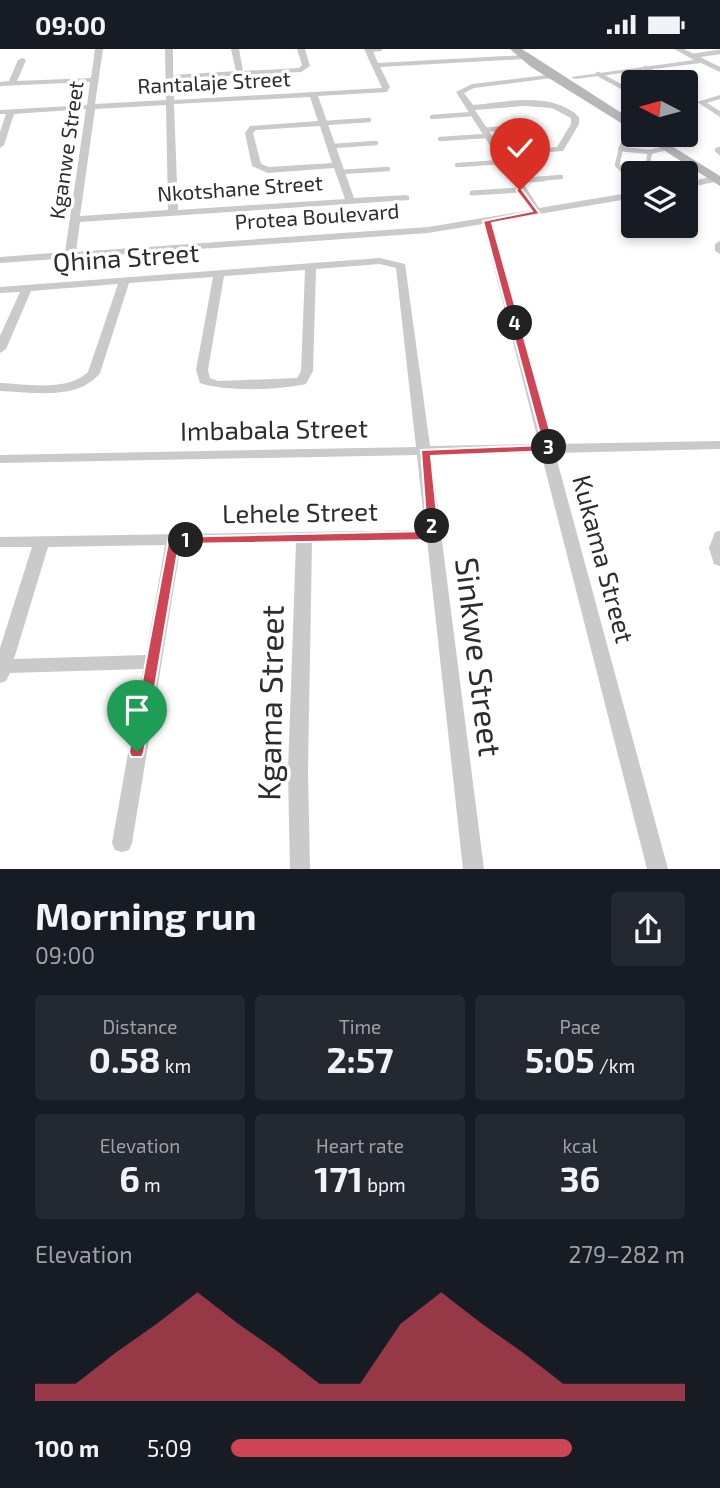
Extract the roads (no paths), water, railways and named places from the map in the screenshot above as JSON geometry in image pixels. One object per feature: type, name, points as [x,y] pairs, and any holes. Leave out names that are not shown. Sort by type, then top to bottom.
[{"type":"street","name":"Kganwe Street","points":[[70,255],[99,49]]},
{"type":"street","points":[[169,49],[173,212]]},
{"type":"street","points":[[235,49],[240,74]]},
{"type":"street","points":[[169,78],[301,70],[306,66],[300,49]]},
{"type":"street","points":[[369,49],[381,75],[429,63]]},
{"type":"street","points":[[678,49],[720,71]]},
{"type":"street","points":[[376,65],[429,63],[520,53],[621,119]]},
{"type":"street","points":[[12,83],[22,60]]},
{"type":"street","points":[[575,77],[701,61]]},
{"type":"street","name":"Rantalaje Street","points":[[0,112],[381,91],[386,87],[381,75]]},
{"type":"street","points":[[537,212],[460,94],[463,89],[552,76]]},
{"type":"street","points":[[0,84],[94,80]]},
{"type":"street","points":[[314,96],[350,201]]},
{"type":"street","points":[[720,97],[701,102],[720,115]]},
{"type":"street","points":[[471,111],[547,104],[567,110],[575,117],[575,124],[560,149],[501,158]]},
{"type":"street","points":[[0,145],[11,111]]},
{"type":"street","points":[[325,123],[253,128],[248,133],[254,161],[257,166],[268,170],[340,169]]},
{"type":"street","points":[[666,148],[719,180]]},
{"type":"street","points":[[698,183],[719,180]]},
{"type":"street","name":"Protea Boulevard","points":[[0,260],[428,230],[621,197]]},
{"type":"street","name":"Nkotshane Street","points":[[76,219],[406,198]]},
{"type":"street","name":"Kukama Street","points":[[487,221],[658,869]]},
{"type":"street","points":[[720,244],[720,251]]},
{"type":"street","name":"Qhina Street","points":[[0,290],[380,261],[401,266],[425,453]]},
{"type":"street","points":[[219,274],[202,370],[204,380],[217,385],[291,383],[302,381],[307,371],[311,267]]},
{"type":"street","points":[[0,387],[74,387],[88,381],[94,373],[125,280]]},
{"type":"street","points":[[0,349],[27,288]]},
{"type":"street","name":"Imbabala Street","points":[[0,459],[425,453],[720,445]]},
{"type":"street","name":"Sinkwe Street","points":[[425,453],[474,869]]},
{"type":"street","name":"Lehele Street","points":[[0,543],[433,535]]},
{"type":"street","points":[[720,536],[717,548],[720,560]]},
{"type":"street","name":"Kgama Street","points":[[300,869],[298,771],[304,538]]},
{"type":"street","points":[[122,843],[174,540]]},
{"type":"street","points":[[42,541],[1,671],[151,662]]},
{"type":"lane","points":[[369,49],[380,49]]},
{"type":"lane","points":[[692,56],[719,52]]},
{"type":"lane","points":[[645,68],[649,70]]},
{"type":"lane","points":[[598,74],[621,86]]},
{"type":"lane","points":[[432,117],[471,111]]},
{"type":"lane","points":[[325,123],[369,120]]},
{"type":"lane","points":[[440,139],[507,128]]},
{"type":"lane","points":[[333,146],[376,143]]},
{"type":"lane","points":[[621,170],[617,165],[620,149],[650,152],[666,148]]},
{"type":"lane","points":[[648,161],[650,152]]},
{"type":"lane","points":[[457,165],[501,158]]},
{"type":"lane","points":[[340,169],[388,169]]},
{"type":"lane","points":[[472,193],[561,177]]}]
